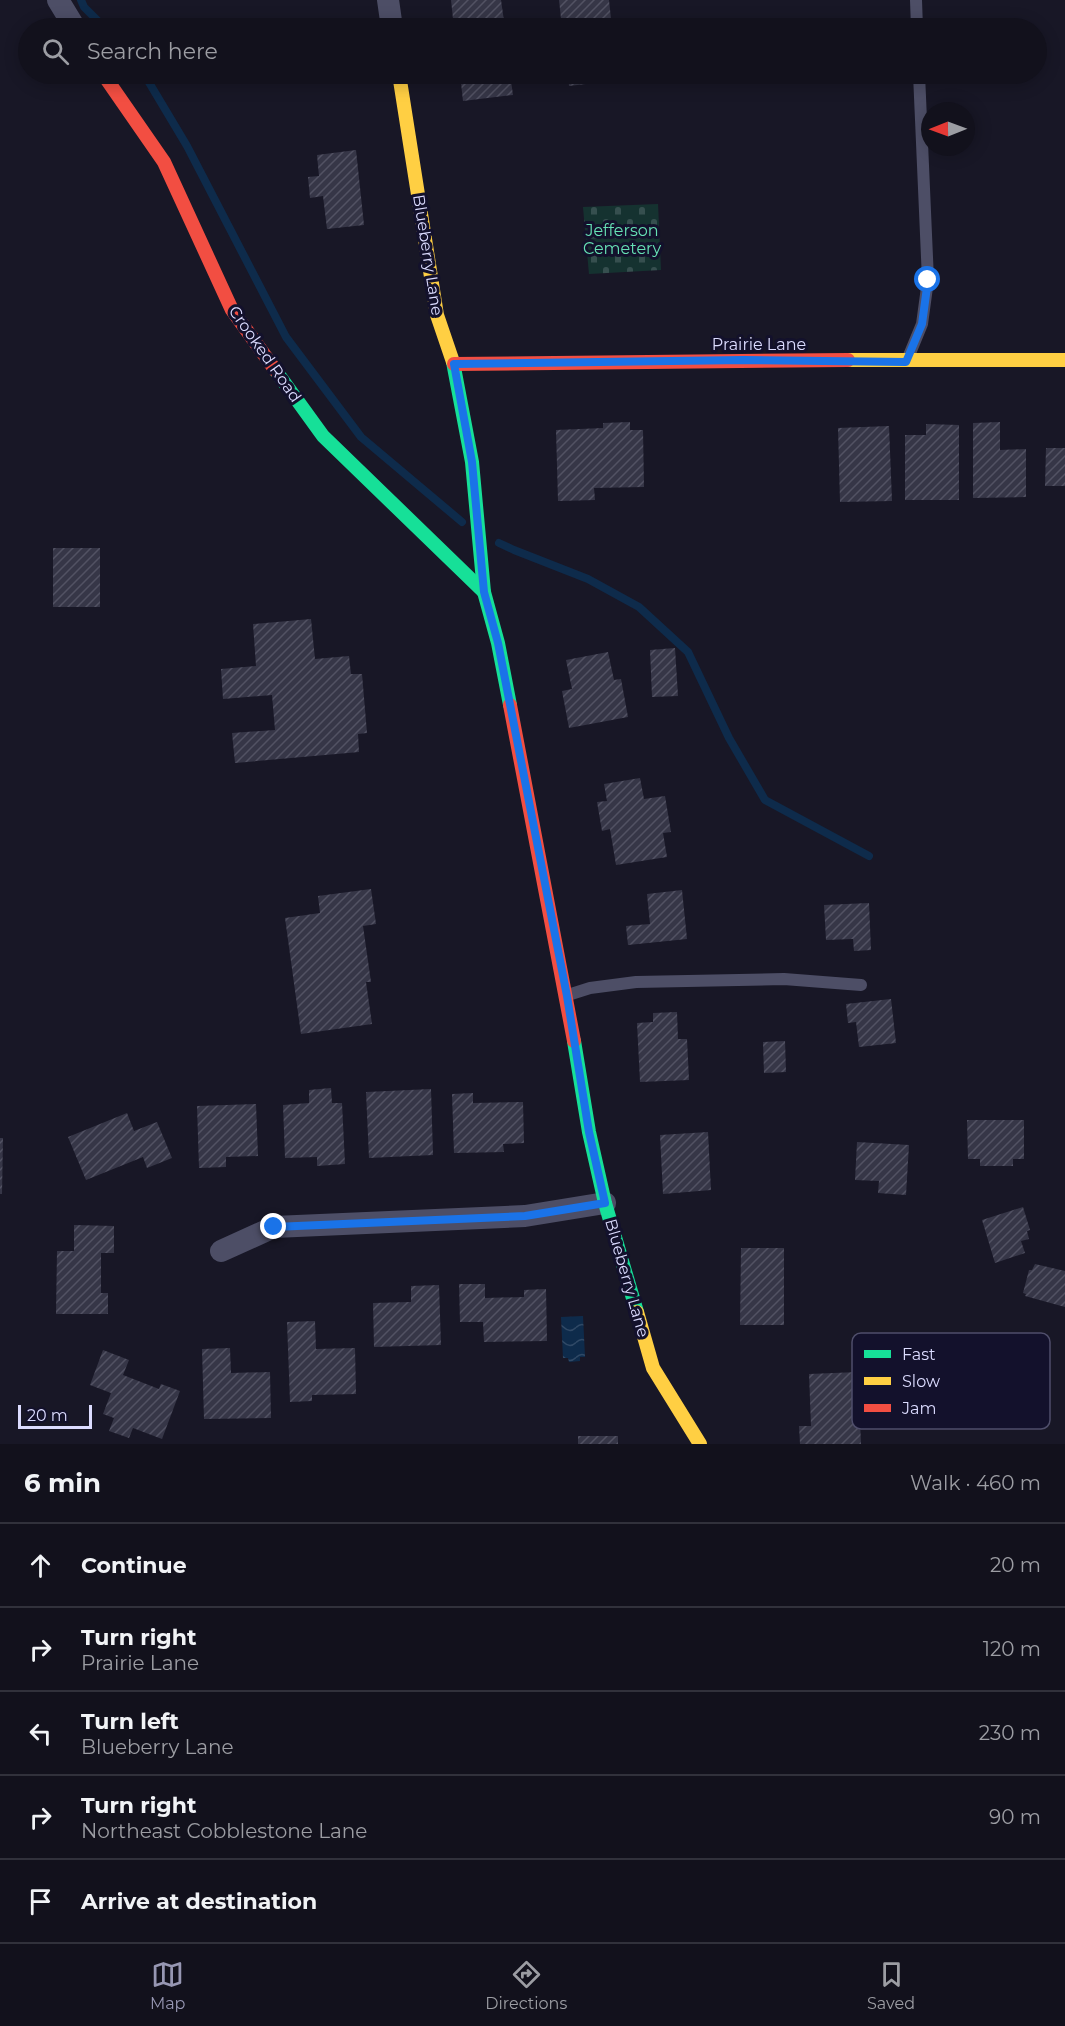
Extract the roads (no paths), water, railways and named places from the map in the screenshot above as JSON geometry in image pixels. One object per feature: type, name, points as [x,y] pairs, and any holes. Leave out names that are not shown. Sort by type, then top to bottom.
[{"type":"street","points":[[58,0],[69,18]]},
{"type":"street","points":[[388,0],[391,18]]},
{"type":"street","name":"Crooked Road","points":[[110,84],[164,162],[232,310],[323,436],[484,592]]},
{"type":"street","name":"Blueberry Lane","points":[[401,84],[437,315],[454,364],[472,462],[484,592],[498,643],[567,996],[589,1132],[605,1203],[653,1368],[700,1444]]},
{"type":"street","name":"Prairie Lane","points":[[454,364],[744,360],[906,362],[1065,360]]},
{"type":"street","points":[[221,1251],[274,1227],[525,1216],[605,1203]]},
{"type":"lane","points":[[916,0],[917,18]]},
{"type":"lane","points":[[906,362],[922,324],[928,280],[919,84]]},
{"type":"lane","points":[[567,996],[591,988],[636,982],[784,979],[861,985]]},
{"type":"water","points":[[583,1316],[585,1357],[580,1357],[580,1361],[569,1362],[568,1358],[563,1358],[561,1317]]},
{"type":"waterway","points":[[81,0],[84,7],[95,18]]},
{"type":"waterway","points":[[150,84],[187,146],[286,337],[361,437],[462,522]]},
{"type":"waterway","points":[[499,543],[588,579],[639,607],[688,652],[729,738],[765,800],[869,856]]},
{"type":"park label","name":"Jefferson Cemetery","points":[[622,239]]}]
